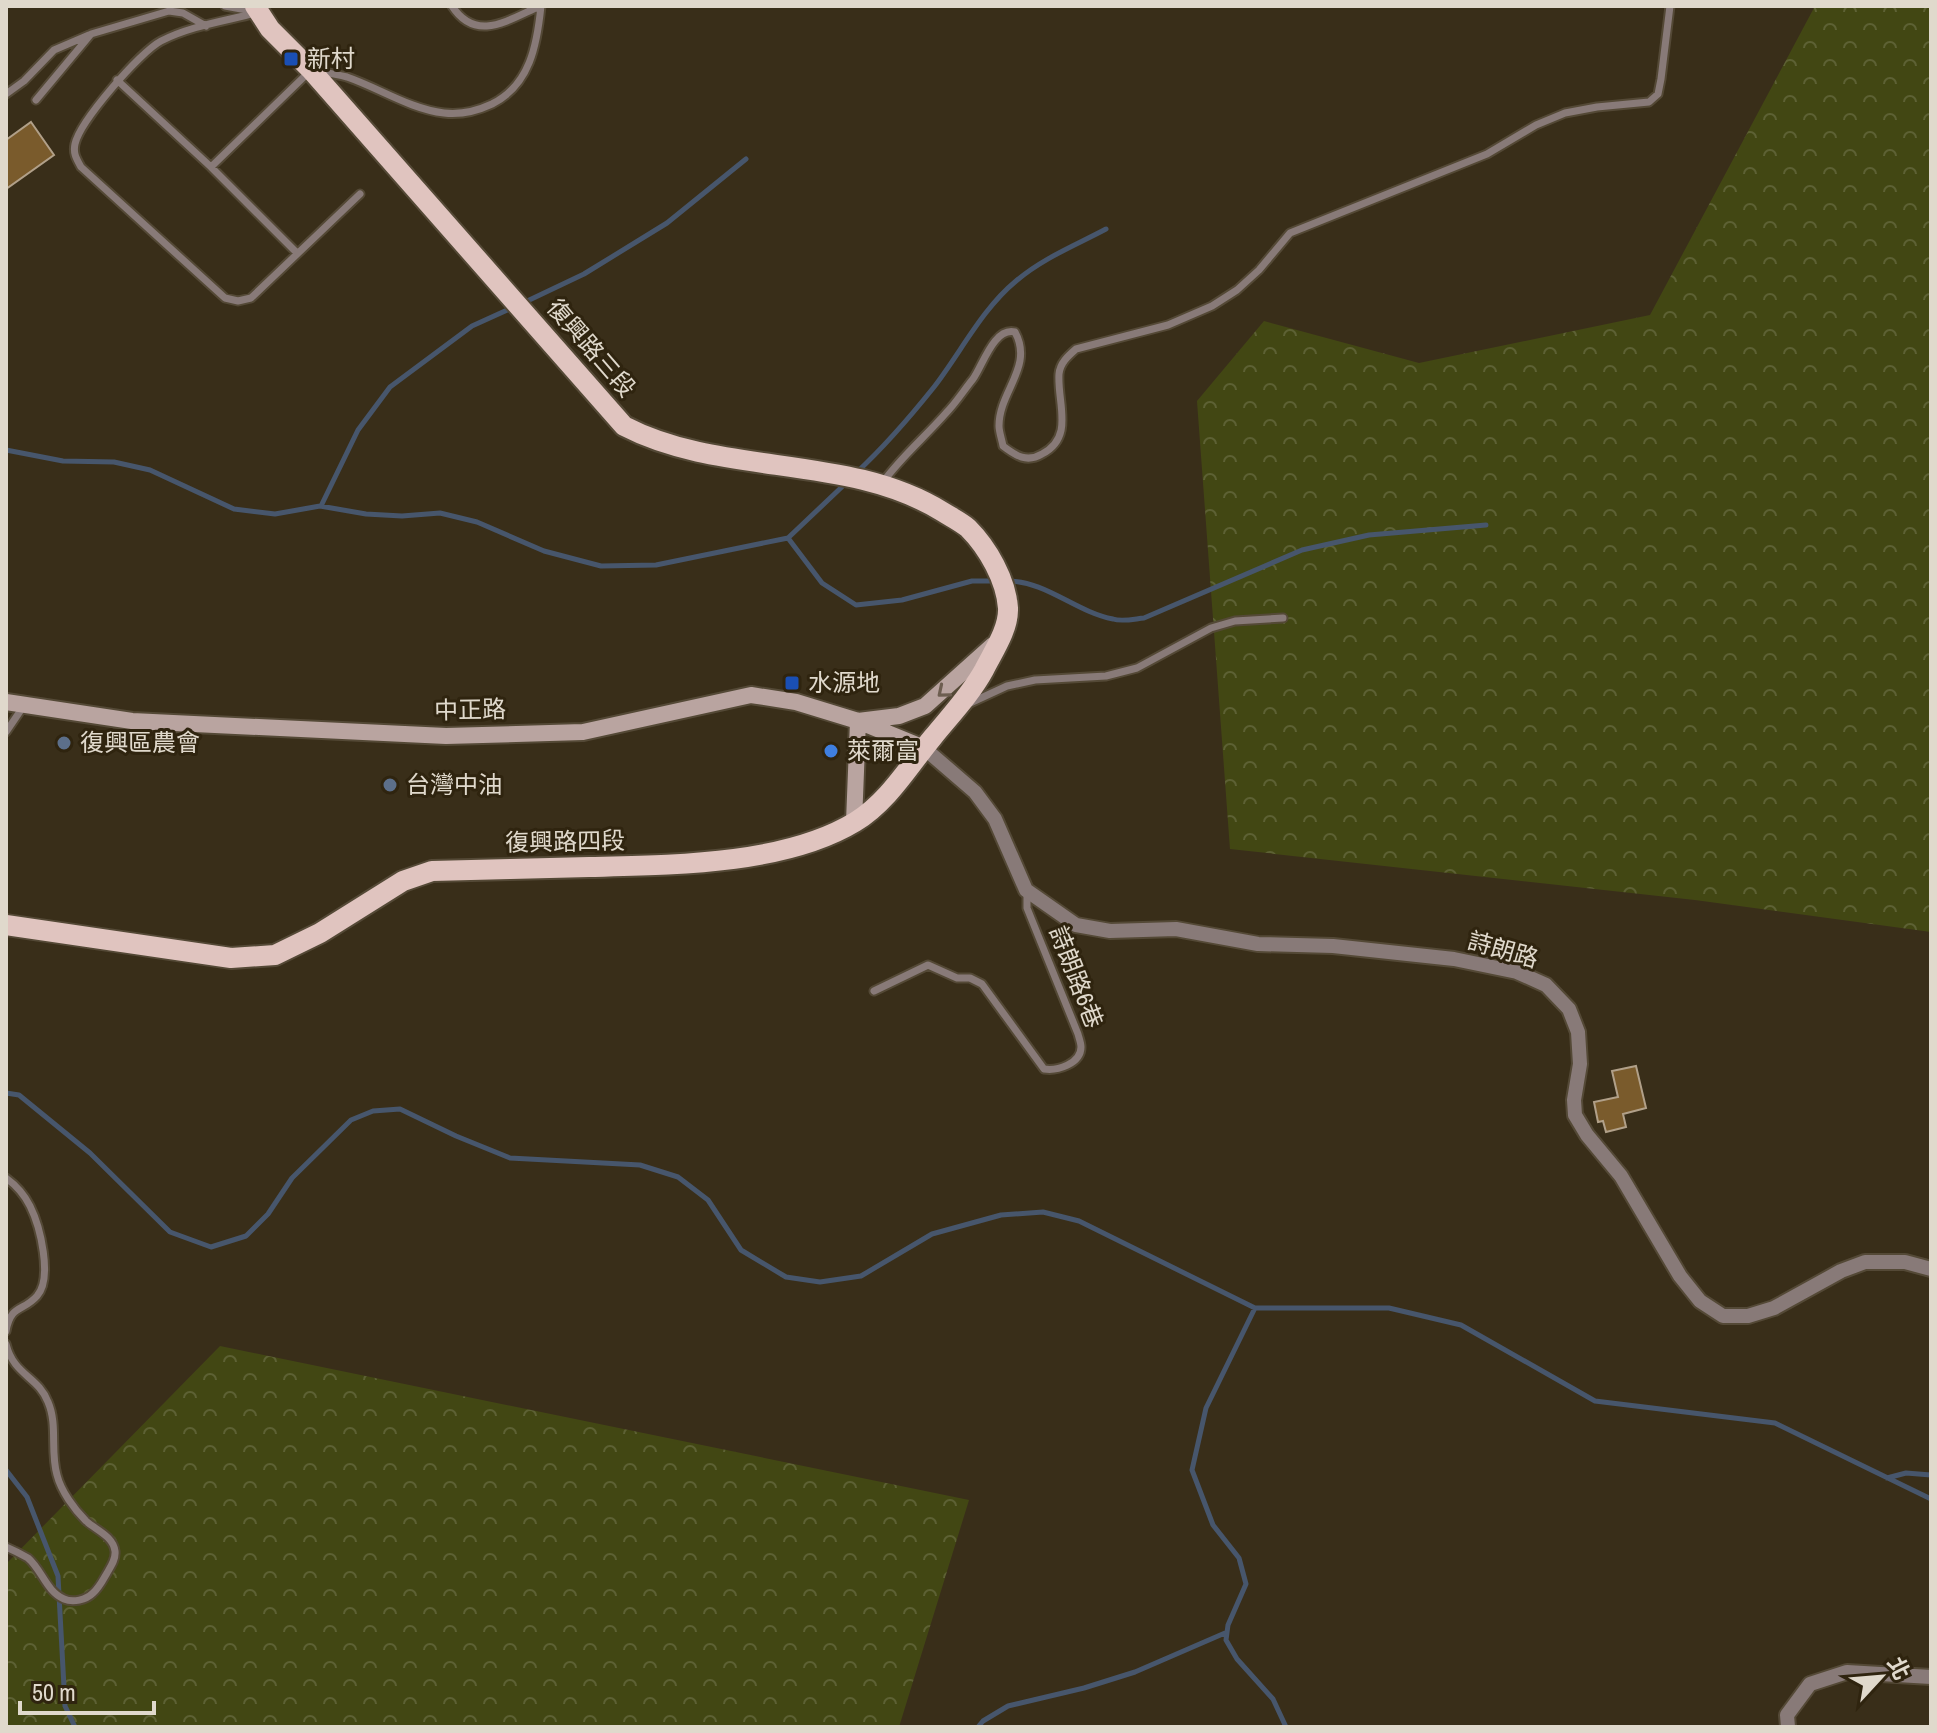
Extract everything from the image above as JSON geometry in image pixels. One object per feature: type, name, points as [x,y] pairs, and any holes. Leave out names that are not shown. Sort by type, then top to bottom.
[{"type":"main road","name":"復興路三段","points":[[256,9],[270,29],[311,70],[624,426],[652,441],[693,452],[882,484],[926,501],[967,527],[990,556],[1003,587]]},
{"type":"main road","name":"復興路四段","points":[[6,925],[231,958],[275,955],[320,933],[403,881],[432,871],[635,866],[725,860],[803,845],[854,822],[880,803],[978,680],[1000,639],[1008,610],[1003,587]]},
{"type":"street","points":[[854,822],[858,721],[899,716],[925,706],[1000,639]]},
{"type":"street","name":"中正路","points":[[6,702],[132,721],[446,736],[583,732],[751,695],[796,702],[858,721],[924,748]]},
{"type":"street","points":[[924,748],[975,792],[995,819],[1026,890]]},
{"type":"street","name":"詩朗路","points":[[1026,890],[1076,925],[1110,931],[1176,929],[1258,944],[1333,946],[1454,959],[1517,972],[1546,985],[1569,1009],[1578,1032],[1580,1064],[1574,1100],[1575,1115],[1587,1135],[1621,1176],[1680,1276],[1700,1301],[1723,1316],[1748,1316],[1774,1308],[1841,1271],[1865,1262],[1905,1262],[1931,1269]]},
{"type":"street","points":[[1788,1727],[1787,1715],[1810,1684],[1847,1672],[1931,1677]]},
{"type":"lane","points":[[225,6],[256,9]]},
{"type":"lane","points":[[452,6],[465,21],[476,27],[490,25],[540,6]]},
{"type":"lane","points":[[211,167],[311,70],[344,76],[412,104],[445,113],[476,112],[501,100],[516,87],[529,68],[540,6]]},
{"type":"lane","points":[[882,484],[897,462],[947,413],[978,372],[1000,333],[1008,330],[1015,332],[1022,356],[1003,407],[999,426],[1003,446],[1016,456],[1029,459],[1044,454],[1060,435],[1063,427],[1059,372],[1066,357],[1076,349],[1168,325],[1212,306],[1237,290],[1259,270],[1290,233],[1487,154],[1536,125],[1565,113],[1649,102],[1658,94],[1670,6]]},
{"type":"lane","points":[[256,9],[159,42],[117,80],[76,140],[74,154],[81,167],[225,298],[238,301],[251,298],[360,194]]},
{"type":"lane","points":[[6,94],[24,81],[54,50],[91,34],[169,11],[183,13],[206,26]]},
{"type":"lane","points":[[36,100],[91,34]]},
{"type":"lane","points":[[117,80],[211,167],[297,253]]},
{"type":"lane","points":[[955,709],[1007,686],[1035,680],[1106,676],[1137,668],[1211,628],[1235,621],[1283,618]]},
{"type":"lane","points":[[6,732],[24,705]]},
{"type":"lane","name":"詩朗路6巷","points":[[874,991],[928,965],[957,978],[970,978],[982,984],[1044,1069],[1056,1071],[1077,1058],[1082,1049],[1078,1034],[1027,908],[1026,890]]},
{"type":"lane","points":[[6,1178],[19,1188],[31,1208],[42,1245],[44,1265],[44,1284],[36,1298],[15,1310],[8,1319],[6,1331]]},
{"type":"lane","points":[[6,1344],[19,1372],[39,1386],[48,1401],[54,1424],[53,1456],[57,1477],[71,1503],[110,1539],[115,1548],[115,1558],[92,1595],[67,1600],[51,1591],[28,1559],[6,1547]]},
{"type":"green space","points":[[1815,6],[1931,6],[1931,932],[1695,900],[1230,849],[1197,401],[1264,321],[1419,363],[1650,315]]},
{"type":"green space","points":[[220,1346],[969,1500],[899,1727],[6,1727],[6,1564]]},
{"type":"building","points":[[31,122],[54,155],[6,189],[6,140]]},
{"type":"building","points":[[1636,1066],[1646,1108],[1623,1114],[1626,1127],[1606,1132],[1603,1121],[1598,1122],[1594,1102],[1618,1097],[1612,1071]]},
{"type":"waterway","points":[[523,303],[584,274],[667,223],[746,159]]},
{"type":"waterway","points":[[856,473],[925,398],[1004,292],[1037,265],[1106,229]]},
{"type":"waterway","points":[[321,506],[358,430],[390,387],[472,326],[514,307]]},
{"type":"waterway","points":[[6,450],[63,461],[114,462],[150,470],[234,509],[275,514],[320,506],[366,514],[402,516],[440,513],[477,522],[544,551],[601,566],[656,565],[788,538],[822,583],[856,605],[902,600],[972,581],[998,581]]},
{"type":"waterway","points":[[788,538],[846,483]]},
{"type":"waterway","points":[[1008,581],[1035,586],[1099,615],[1132,620],[1144,618],[1302,550],[1369,535],[1486,525]]},
{"type":"waterway","points":[[6,1093],[19,1095],[90,1153],[170,1232],[211,1247],[246,1236],[268,1214],[292,1178],[351,1120],[373,1111],[400,1109],[510,1158],[640,1165],[678,1177],[708,1200],[741,1250],[786,1277],[820,1282],[861,1276],[932,1234],[1001,1215],[1043,1212],[1079,1221],[1255,1308],[1389,1308],[1461,1325],[1595,1401],[1775,1423],[1931,1499]]},
{"type":"waterway","points":[[1255,1308],[1206,1408],[1192,1470],[1213,1525],[1239,1558],[1246,1584],[1228,1625],[1226,1640],[1237,1659],[1273,1699],[1286,1727]]},
{"type":"waterway","points":[[6,1470],[27,1497],[58,1576],[65,1706],[75,1727]]},
{"type":"waterway","points":[[1887,1478],[1906,1473],[1931,1475]]},
{"type":"waterway","points":[[978,1727],[1008,1706],[1135,1672],[1225,1633]]},
{"type":"place","name":"新村","points":[[291,59]]},
{"type":"place","name":"水源地","points":[[792,683]]},
{"type":"place","name":"復興區農會","points":[[64,743]]},
{"type":"place","name":"萊爾富","points":[[831,751]]},
{"type":"place","name":"台灣中油","points":[[390,785]]}]
